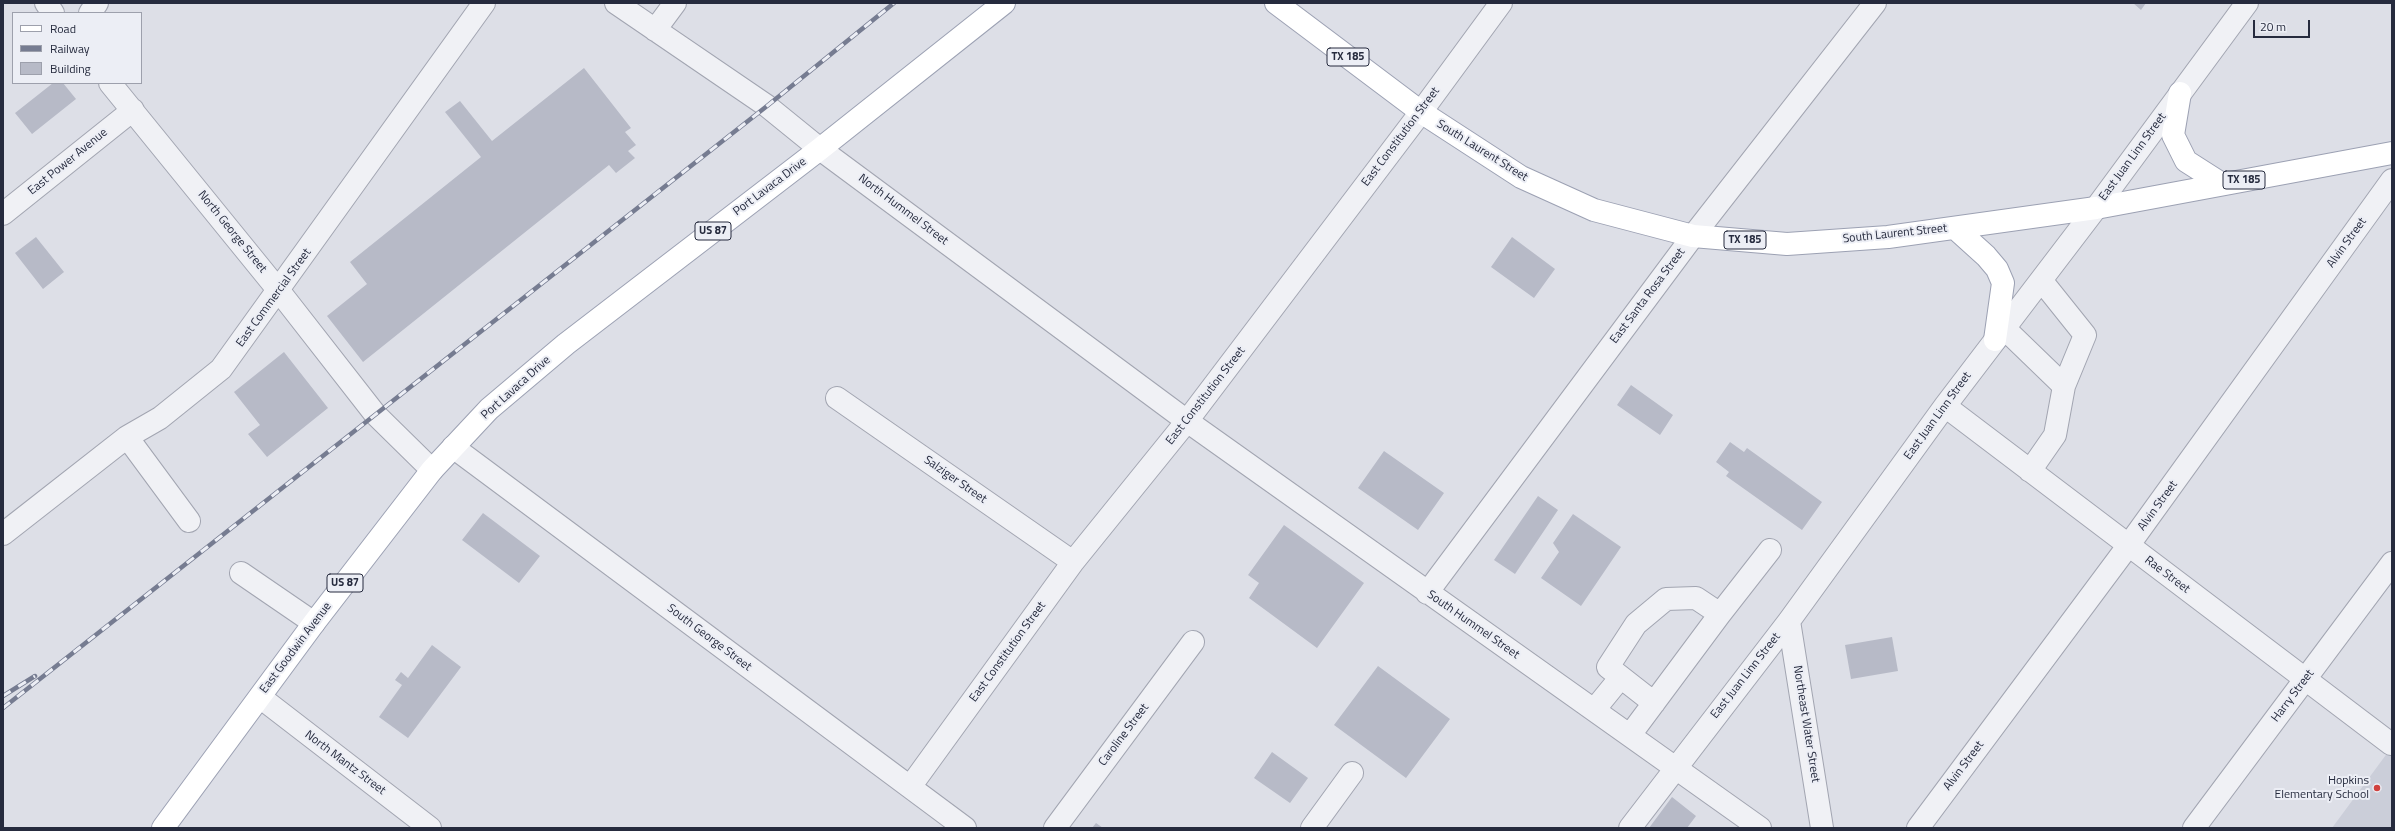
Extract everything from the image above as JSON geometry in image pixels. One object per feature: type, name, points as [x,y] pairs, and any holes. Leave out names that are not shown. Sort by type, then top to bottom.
[{"type":"main road","name":"Port Lavaca Drive","points":[[432,470],[489,409],[566,344],[820,149],[1004,3]]},
{"type":"main road","name":"TX 185","points":[[1276,3],[1421,112]]},
{"type":"main road","points":[[2180,93],[2174,135],[2186,161],[2222,184]]},
{"type":"main road","name":"South Laurent Street","points":[[1421,112],[1521,177],[1594,210],[1693,236],[1787,244],[1888,237],[2096,208],[2392,152]]},
{"type":"main road","points":[[1955,228],[1990,260],[1997,269],[2003,283],[1999,334]]},
{"type":"main road","name":"East Goodwin Avenue","points":[[163,828],[314,623],[432,470]]},
{"type":"street","points":[[46,3],[52,12]]},
{"type":"street","points":[[91,12],[97,3]]},
{"type":"street","name":"East Commercial Street","points":[[3,534],[127,437],[160,418],[221,369],[279,291],[484,3]]},
{"type":"street","name":"North Hummel Street","points":[[616,3],[767,106],[820,149],[1187,421]]},
{"type":"street","points":[[655,30],[674,3]]},
{"type":"street","name":"East Constitution Street","points":[[910,787],[1073,562],[1187,421],[1421,112],[1501,3]]},
{"type":"street","name":"East Santa Rosa Street","points":[[1427,593],[1693,236],[1875,3]]},
{"type":"street","name":"East Juan Linn Street","points":[[1630,828],[1676,766],[1789,621],[1944,406],[2096,208],[2247,3]]},
{"type":"street","name":"North George Street","points":[[111,84],[279,291],[375,414],[432,470]]},
{"type":"street","name":"East Power Avenue","points":[[3,214],[133,110]]},
{"type":"street","name":"Alvin Street","points":[[1918,828],[2128,546],[2392,180]]},
{"type":"street","points":[[2030,471],[2055,435],[2064,386],[2085,335],[2041,280]]},
{"type":"street","points":[[1999,334],[2064,386]]},
{"type":"street","name":"Salziger Street","points":[[837,398],[1073,562]]},
{"type":"street","name":"Rae Street","points":[[1944,406],[2128,546],[2306,678],[2391,744]]},
{"type":"street","name":"South Hummel Street","points":[[1187,421],[1427,593],[1676,766],[1760,828]]},
{"type":"street","points":[[127,437],[189,521]]},
{"type":"street","name":"South George Street","points":[[453,447],[965,828]]},
{"type":"street","points":[[1630,735],[1720,614],[1770,550]]},
{"type":"street","name":"Harry Street","points":[[2194,828],[2392,563]]},
{"type":"street","points":[[241,573],[314,623]]},
{"type":"street","points":[[1654,703],[1608,667],[1636,624],[1666,599],[1696,598],[1720,614]]},
{"type":"street","name":"Northeast Water Street","points":[[1789,621],[1822,828]]},
{"type":"street","name":"Caroline Street","points":[[1055,828],[1192,642]]},
{"type":"street","points":[[1594,710],[1621,677]]},
{"type":"street","name":"North Mantz Street","points":[[260,698],[430,828]]},
{"type":"street","points":[[1312,828],[1352,773]]},
{"type":"shaded area","name":"Hopkins Elementary School","points":[[2391,748],[2392,828],[2332,828]]},
{"type":"building","points":[[2133,3],[2146,3],[2141,10]]},
{"type":"building","points":[[584,68],[631,128],[625,132],[636,145],[628,151],[635,158],[616,173],[609,165],[363,362],[327,316],[367,284],[350,262],[481,157],[445,112],[460,101],[492,141]]},
{"type":"building","points":[[52,84],[64,84],[76,99],[32,134],[15,113]]},
{"type":"building","points":[[36,237],[64,272],[43,289],[15,253]]},
{"type":"building","points":[[1512,237],[1555,269],[1534,298],[1491,267]]},
{"type":"building","points":[[284,352],[328,408],[267,457],[248,434],[260,425],[234,392]]},
{"type":"building","points":[[1631,385],[1673,415],[1660,435],[1617,405]]},
{"type":"building","points":[[1730,442],[1744,452],[1747,448],[1822,502],[1802,530],[1726,476],[1729,472],[1716,462]]},
{"type":"building","points":[[1384,451],[1444,493],[1418,530],[1358,488]]},
{"type":"building","points":[[1538,496],[1558,510],[1515,574],[1494,560]]},
{"type":"building","points":[[483,513],[540,556],[519,583],[462,540]]},
{"type":"building","points":[[1573,514],[1621,547],[1581,606],[1541,578],[1559,552],[1553,543]]},
{"type":"building","points":[[1284,525],[1364,583],[1317,648],[1249,598],[1259,583],[1248,575]]},
{"type":"building","points":[[1892,637],[1898,671],[1851,679],[1845,645]]},
{"type":"building","points":[[432,645],[461,667],[408,738],[379,717],[402,685],[395,680],[401,672],[408,678]]},
{"type":"building","points":[[1378,666],[1450,719],[1406,778],[1334,725]]},
{"type":"building","points":[[1272,752],[1308,778],[1290,803],[1254,778]]},
{"type":"building","points":[[1672,797],[1696,816],[1687,828],[1649,828]]},
{"type":"building","points":[[1096,823],[1103,828],[1092,828]]},
{"type":"railway","points":[[3,708],[767,106],[894,3]]},
{"type":"railway","points":[[3,696],[35,676]]},
{"type":"place","name":"Hopkins Elementary School","points":[[2377,788]]}]
